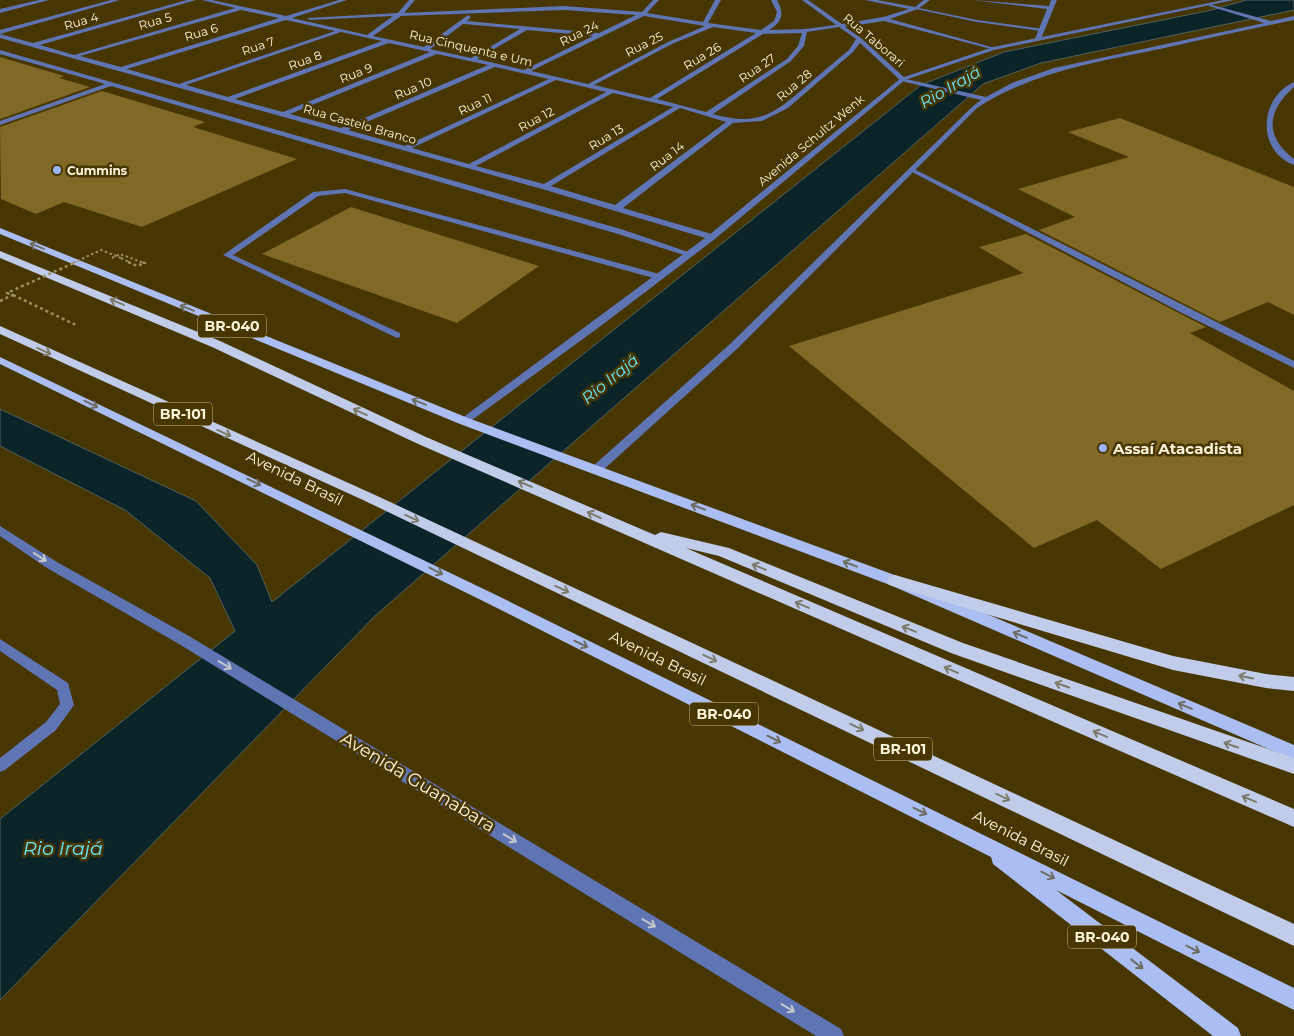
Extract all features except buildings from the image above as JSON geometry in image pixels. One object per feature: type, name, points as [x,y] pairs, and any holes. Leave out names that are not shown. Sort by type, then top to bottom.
[{"type":"highway","name":"BR-040","points":[[0,231],[464,421],[895,581],[1173,663],[1266,681],[1294,684]]},
{"type":"highway","points":[[0,254],[216,344],[421,440],[1294,818]]},
{"type":"highway","name":"Avenida Brasil","points":[[0,330],[368,497],[839,718],[1291,934]]},
{"type":"highway","name":"Avenida Brasil","points":[[0,360],[330,518],[1294,999]]},
{"type":"highway","points":[[619,526],[722,552],[957,648],[1294,766]]},
{"type":"highway","points":[[895,581],[1294,753]]},
{"type":"highway","name":"BR-040","points":[[974,838],[1230,1036]]},
{"type":"street","points":[[0,11],[46,0]]},
{"type":"street","points":[[0,34],[117,0]]},
{"type":"street","name":"Rua 4","points":[[32,45],[193,0]]},
{"type":"street","name":"Rua Cinquenta e Um","points":[[205,0],[217,1],[679,106],[709,113],[731,121]]},
{"type":"street","points":[[316,0],[332,3]]},
{"type":"street","points":[[289,18],[344,0]]},
{"type":"street","points":[[369,36],[400,14],[412,0]]},
{"type":"street","points":[[520,9],[522,0]]},
{"type":"street","points":[[564,8],[575,0]]},
{"type":"street","points":[[643,14],[656,0]]},
{"type":"street","points":[[704,25],[710,18],[718,0]]},
{"type":"street","points":[[764,32],[780,18],[780,10],[774,0]]},
{"type":"street","name":"Rua Taborari","points":[[804,0],[859,39],[903,80]]},
{"type":"street","points":[[868,0],[916,8]]},
{"type":"street","points":[[289,18],[564,8],[643,14],[704,25],[764,32],[805,31],[843,27],[884,19],[916,8],[927,0]]},
{"type":"street","points":[[974,0],[1050,8]]},
{"type":"street","points":[[1038,39],[1054,0]]},
{"type":"street","name":"Avenida Schultz Wenk","points":[[464,421],[712,237],[903,80],[993,49],[1231,0]]},
{"type":"street","points":[[1210,5],[1271,23]]},
{"type":"street","points":[[457,12],[462,6]]},
{"type":"street","name":"Rua 5","points":[[75,56],[242,8]]},
{"type":"street","points":[[426,49],[463,22],[473,11]]},
{"type":"street","name":"Rua 24","points":[[524,72],[643,14]]},
{"type":"street","name":"Rua 6","points":[[122,69],[289,18]]},
{"type":"street","points":[[597,469],[734,346],[985,99],[1011,85],[1077,64],[1294,18]]},
{"type":"street","points":[[884,19],[993,49]]},
{"type":"street","points":[[463,22],[600,35]]},
{"type":"street","name":"Rua 25","points":[[588,86],[670,43],[711,26]]},
{"type":"street","points":[[471,60],[528,27]]},
{"type":"street","name":"Rua 7","points":[[181,85],[342,30]]},
{"type":"street","name":"Rua 27","points":[[709,113],[789,60],[801,46],[805,31]]},
{"type":"street","name":"Rua 26","points":[[650,100],[764,32]]},
{"type":"street","name":"Rua Castelo Branco","points":[[0,34],[32,45],[545,187],[712,237]]},
{"type":"street","name":"Rua 28","points":[[731,121],[748,122],[774,116],[851,51],[859,39]]},
{"type":"street","name":"Rua 8","points":[[229,99],[388,41]]},
{"type":"street","points":[[0,52],[611,229],[690,254]]},
{"type":"street","name":"Rua 9","points":[[285,114],[436,52]]},
{"type":"street","name":"Rua 10","points":[[341,131],[493,65]]},
{"type":"street","name":"Rua 11","points":[[404,149],[554,79]]},
{"type":"street","points":[[903,80],[985,99]]},
{"type":"street","points":[[0,123],[112,84]]},
{"type":"street","points":[[1294,84],[1280,94],[1270,110],[1270,129],[1273,144],[1281,154],[1294,162]]},
{"type":"street","name":"Rua 12","points":[[470,166],[612,91]]},
{"type":"street","name":"Rua 13","points":[[545,187],[679,106]]},
{"type":"street","name":"Rua 14","points":[[616,208],[731,121]]},
{"type":"street","name":"Avenida Guanabara","points":[[0,530],[52,565],[184,640],[834,1036]]},
{"type":"lane","points":[[916,8],[977,20],[1042,29]]},
{"type":"lane","points":[[912,170],[1294,365]]},
{"type":"lane","points":[[397,335],[227,255],[316,194],[345,191],[660,277]]},
{"type":"lane","points":[[0,644],[63,688],[67,705],[51,726],[0,766]]},
{"type":"path","points":[[76,325],[7,293],[101,250],[121,258]]},
{"type":"path","points":[[0,301],[13,295]]},
{"type":"water","name":"Rio Irajá","points":[[1246,0],[1294,0],[1294,10],[1041,63],[983,84],[376,615],[0,1000],[0,819],[235,631],[210,578],[125,510],[0,446],[0,409],[196,501],[257,565],[272,602],[921,85],[1004,52],[1212,10]]},
{"type":"place","name":"Cummins","points":[[57,170]]},
{"type":"place","name":"Assaí Atacadista","points":[[1103,448]]}]
